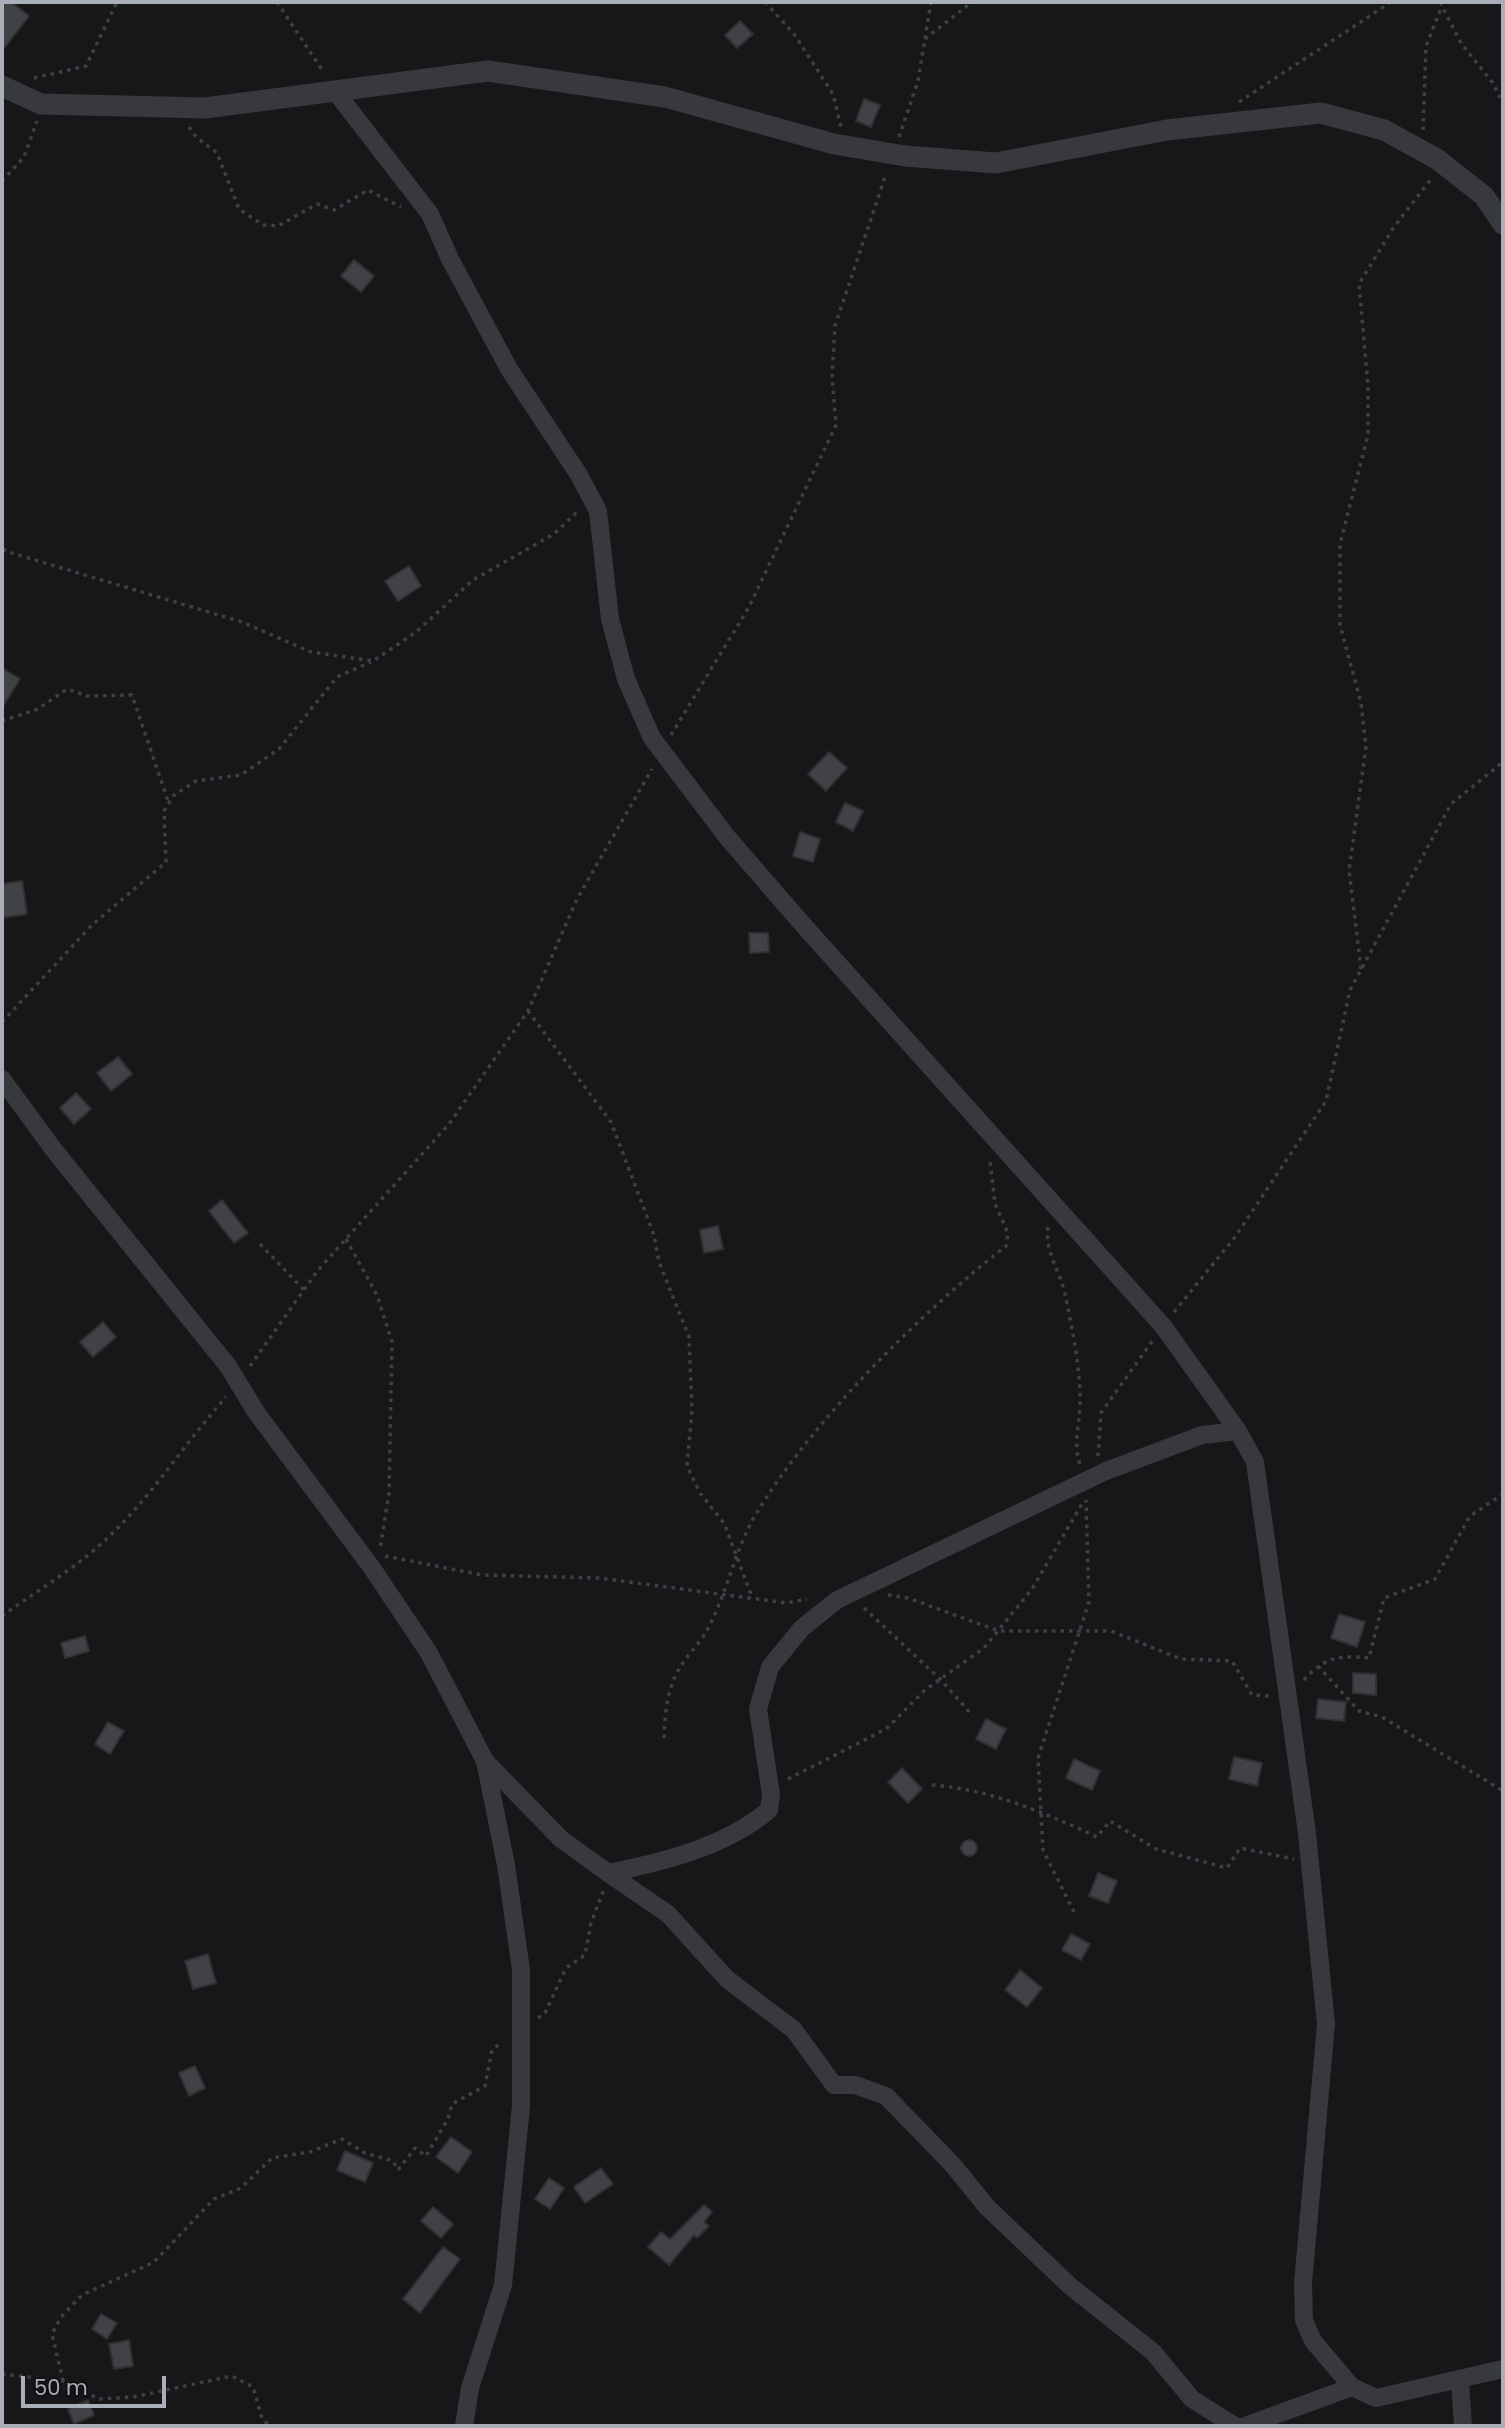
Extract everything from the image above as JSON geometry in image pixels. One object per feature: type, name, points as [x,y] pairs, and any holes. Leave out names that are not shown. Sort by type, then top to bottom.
[{"type":"street","points":[[2,86],[41,104],[205,108],[488,71],[665,97],[845,146],[905,156],[996,163],[1167,130],[1321,113],[1384,130],[1423,152],[1484,196],[1503,224]]},
{"type":"street","points":[[335,91],[430,214],[450,259],[509,369],[579,475],[591,498],[597,511],[610,619],[626,679],[652,738],[727,836],[796,917],[987,1126],[1163,1326],[1238,1431],[1255,1462],[1310,1862],[1326,2024],[1303,2283],[1304,2320],[1313,2342],[1352,2387],[1376,2398],[1460,2381],[1503,2369]]},
{"type":"street","points":[[2,1079],[54,1150],[228,1366],[256,1412],[372,1568],[429,1653],[485,1761],[506,1866],[521,1969],[521,2106],[503,2285],[470,2388],[464,2426]]},
{"type":"street","points":[[608,1873],[670,1860],[753,1824],[769,1810],[771,1795],[758,1709],[770,1667],[802,1628],[853,1593],[1089,1485],[1202,1436],[1238,1431]]},
{"type":"street","points":[[485,1761],[561,1839],[668,1914],[727,1979],[794,2030],[834,2085],[855,2085],[886,2096],[952,2164],[986,2207],[1070,2286],[1153,2352],[1192,2399],[1235,2426]]},
{"type":"street","points":[[1460,2381],[1463,2426]]},
{"type":"street","points":[[1244,2426],[1352,2387]]},
{"type":"path","points":[[26,80],[86,66],[117,2]]},
{"type":"path","points":[[277,2],[335,91]]},
{"type":"path","points":[[765,2],[794,34],[833,94],[845,146]]},
{"type":"path","points":[[925,39],[972,2]]},
{"type":"path","points":[[1233,105],[1325,48],[1391,2]]},
{"type":"path","points":[[1441,4],[1461,43],[1492,82],[1503,103]]},
{"type":"path","points":[[1361,969],[1349,870],[1366,747],[1361,703],[1340,625],[1340,544],[1368,435],[1368,386],[1359,284],[1394,227],[1432,180],[1423,152],[1422,98],[1426,46],[1441,4]]},
{"type":"path","points":[[2,181],[24,157],[34,135],[41,104]]},
{"type":"path","points":[[177,107],[196,137],[217,153],[240,209],[263,225],[278,226],[317,204],[334,211],[368,190],[409,211],[430,214]]},
{"type":"path","points":[[2,1022],[92,925],[166,862],[164,811],[173,796],[196,781],[241,775],[279,749],[337,677],[373,661],[416,632],[473,580],[554,534],[591,498]]},
{"type":"path","points":[[2,540],[5,551],[242,622],[311,652],[373,661]]},
{"type":"path","points":[[2,721],[38,709],[66,688],[86,696],[132,695],[169,804]]},
{"type":"path","points":[[1074,1912],[1043,1850],[1038,1758],[1088,1602],[1089,1485],[1101,1413],[1163,1326],[1235,1237],[1326,1101],[1350,990],[1451,804],[1503,762]]},
{"type":"path","points":[[528,1011],[611,1122],[654,1235],[659,1262],[689,1336],[692,1410],[687,1466],[700,1493],[724,1523],[752,1598]]},
{"type":"path","points":[[664,1738],[665,1707],[678,1669],[706,1631],[736,1554],[756,1514],[822,1422],[970,1275],[1006,1246],[1008,1233],[995,1204],[987,1126]]},
{"type":"path","points":[[1053,1200],[1046,1242],[1066,1294],[1080,1406],[1074,1447],[1089,1485]]},
{"type":"path","points":[[346,1239],[377,1295],[392,1342],[389,1493],[379,1555],[482,1575],[599,1578],[787,1603],[810,1599]]},
{"type":"path","points":[[260,1244],[304,1290]]},
{"type":"path","points":[[2,1616],[65,1574],[103,1543],[140,1504],[239,1383]]},
{"type":"path","points":[[771,1795],[793,1774],[835,1757],[886,1729],[940,1679],[984,1648],[1032,1589],[1089,1485]]},
{"type":"path","points":[[853,1593],[908,1598],[999,1631],[1111,1631],[1181,1658],[1232,1661],[1252,1695],[1288,1698],[1318,1666],[1342,1655],[1369,1658],[1384,1598],[1435,1579],[1469,1516],[1503,1494]]},
{"type":"path","points":[[853,1593],[940,1679],[973,1716]]},
{"type":"path","points":[[1318,1666],[1359,1711],[1382,1717],[1503,1791]]},
{"type":"path","points":[[932,1785],[972,1788],[1040,1811],[1097,1838],[1110,1821],[1156,1849],[1227,1868],[1240,1848],[1310,1862]]},
{"type":"path","points":[[63,2381],[52,2334],[61,2317],[82,2295],[154,2262],[214,2199],[241,2188],[272,2158],[310,2152],[342,2139],[365,2152],[393,2161],[398,2170],[415,2148],[426,2156],[448,2119],[452,2104],[485,2086],[492,2050],[545,2013],[566,1968],[585,1955],[591,1923],[608,1873]]},
{"type":"path","points":[[2,2374],[63,2381],[100,2399],[133,2397],[232,2376],[253,2387],[262,2417],[269,2426]]},
{"type":"building","points":[[2,2],[11,2],[29,16],[2,51]]},
{"type":"building","points":[[740,21],[753,34],[737,48],[725,35]]},
{"type":"building","points":[[864,99],[880,105],[871,127],[856,121]]},
{"type":"building","points":[[354,260],[374,276],[361,292],[341,276]]},
{"type":"building","points":[[409,566],[421,586],[398,601],[385,581]]},
{"type":"building","points":[[2,668],[20,679],[2,708]]},
{"type":"building","points":[[829,752],[847,768],[826,791],[808,774]]},
{"type":"building","points":[[845,803],[863,811],[853,831],[836,822]]},
{"type":"building","points":[[800,832],[820,839],[813,862],[793,856]]},
{"type":"building","points":[[22,881],[27,914],[2,918],[2,884]]},
{"type":"building","points":[[749,933],[768,933],[769,952],[750,953]]},
{"type":"building","points":[[118,1057],[132,1074],[111,1091],[97,1073]]},
{"type":"building","points":[[76,1093],[91,1109],[74,1124],[60,1108]]},
{"type":"building","points":[[222,1200],[248,1233],[234,1243],[209,1211]]},
{"type":"building","points":[[718,1226],[723,1249],[704,1253],[700,1230]]},
{"type":"building","points":[[103,1322],[116,1337],[93,1357],[80,1342]]},
{"type":"building","points":[[1339,1614],[1365,1622],[1357,1647],[1331,1638]]},
{"type":"building","points":[[85,1636],[89,1651],[65,1658],[61,1643]]},
{"type":"building","points":[[1353,1673],[1376,1674],[1376,1695],[1353,1693]]},
{"type":"building","points":[[1318,1699],[1346,1702],[1344,1721],[1316,1718]]},
{"type":"building","points":[[986,1719],[1006,1729],[996,1749],[976,1739]]},
{"type":"building","points":[[108,1722],[124,1731],[110,1754],[95,1744]]},
{"type":"building","points":[[1234,1757],[1262,1763],[1257,1786],[1229,1779]]},
{"type":"building","points":[[1074,1759],[1100,1771],[1092,1790],[1066,1778]]},
{"type":"building","points":[[902,1768],[922,1789],[908,1803],[888,1782]]},
{"type":"building","points":[[966,1840],[972,1840],[977,1848],[975,1854],[966,1856],[961,1851],[961,1845]]},
{"type":"building","points":[[1098,1873],[1117,1881],[1108,1903],[1089,1896]]},
{"type":"building","points":[[1071,1934],[1090,1944],[1081,1960],[1062,1950]]},
{"type":"building","points":[[208,1954],[216,1983],[193,1989],[185,1961]]},
{"type":"building","points":[[1020,1970],[1042,1988],[1027,2007],[1005,1990]]},
{"type":"building","points":[[195,2066],[205,2088],[189,2096],[179,2073]]},
{"type":"building","points":[[451,2137],[472,2152],[458,2173],[436,2157]]},
{"type":"building","points":[[345,2151],[373,2163],[365,2182],[337,2170]]},
{"type":"building","points":[[601,2168],[613,2184],[585,2203],[574,2187]]},
{"type":"building","points":[[549,2178],[564,2188],[550,2209],[535,2199]]},
{"type":"building","points":[[704,2205],[712,2212],[704,2222],[709,2226],[697,2238],[694,2235],[669,2265],[648,2247],[661,2232],[670,2239]]},
{"type":"building","points":[[433,2207],[453,2224],[441,2238],[421,2221]]},
{"type":"building","points":[[443,2247],[460,2259],[420,2313],[403,2299]]},
{"type":"building","points":[[101,2314],[117,2323],[107,2339],[92,2329]]},
{"type":"building","points":[[129,2340],[133,2366],[114,2369],[109,2344]]},
{"type":"building","points":[[88,2400],[94,2415],[74,2424],[68,2409]]}]
